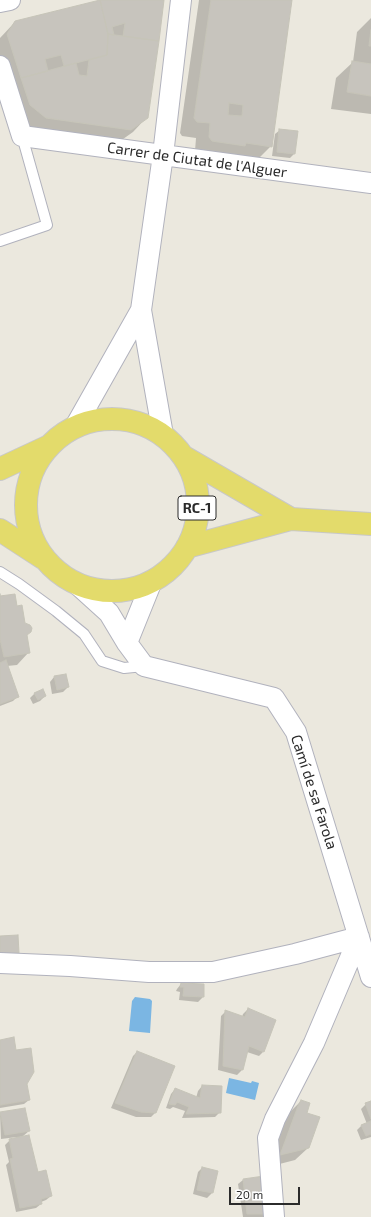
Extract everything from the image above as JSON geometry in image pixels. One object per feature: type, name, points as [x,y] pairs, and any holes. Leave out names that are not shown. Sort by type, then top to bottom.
[{"type":"main road","name":"RC-1","points":[[0,469],[47,447],[76,426],[101,418],[129,420],[164,435],[184,457],[291,519]]},
{"type":"main road","name":"RC-1","points":[[47,447],[33,469],[25,501],[32,536],[48,563],[77,584],[102,591],[125,590],[152,581],[172,567],[187,547],[197,517],[197,488],[184,457]]},
{"type":"main road","name":"RC-1","points":[[187,547],[291,519],[371,524]]},
{"type":"main road","name":"RC-1","points":[[0,530],[46,560]]},
{"type":"street","points":[[0,2],[10,0]]},
{"type":"street","points":[[164,435],[142,310],[163,155],[181,0]]},
{"type":"street","points":[[0,66],[22,136]]},
{"type":"street","name":"Carrer de Ciutat de l'Alguer","points":[[22,136],[371,183]]},
{"type":"street","points":[[76,426],[142,310]]},
{"type":"street","points":[[127,642],[152,581]]},
{"type":"street","points":[[77,584],[109,613],[144,666]]},
{"type":"street","name":"Camí de sa Farola","points":[[144,666],[274,698],[296,732],[371,977]]},
{"type":"street","points":[[0,963],[70,966],[149,972],[213,972],[295,954],[359,937]]},
{"type":"street","points":[[274,1217],[268,1138],[275,1119],[314,1043],[359,937]]},
{"type":"lane","points":[[0,241],[47,225],[22,136]]},
{"type":"lane","points":[[0,572],[56,611],[84,634],[102,661],[124,668],[144,666]]},
{"type":"water","points":[[135,997],[150,999],[152,1001],[150,1033],[129,1031],[132,1001]]},
{"type":"water","points":[[229,1078],[251,1083],[252,1081],[259,1083],[255,1100],[226,1093]]},
{"type":"building","points":[[100,0],[164,0],[159,41],[123,36],[125,23],[112,27],[114,35],[108,34]]},
{"type":"building","points":[[100,0],[108,34],[107,55],[64,66],[61,55],[45,59],[48,71],[21,78],[7,34],[15,21]]},
{"type":"building","points":[[211,0],[292,0],[272,147],[246,143],[245,146],[212,141],[209,137],[210,123],[197,122],[194,118]],"holes":[[[229,103],[243,105],[242,116],[228,115]]]},
{"type":"building","points":[[371,30],[371,46],[369,46]]},
{"type":"building","points":[[108,34],[159,41],[148,118],[131,130],[46,118],[30,105],[21,78],[76,63],[79,75],[87,76],[89,60],[107,55]]},
{"type":"building","points":[[352,61],[371,64],[371,96],[347,92]]},
{"type":"building","points":[[279,129],[298,131],[295,154],[277,152]]},
{"type":"building","points":[[15,594],[17,606],[22,605],[25,623],[30,625],[32,628],[31,632],[27,635],[30,653],[4,657],[0,639],[0,596]]},
{"type":"building","points":[[6,660],[19,697],[0,704],[0,663]]},
{"type":"building","points":[[66,674],[69,687],[57,690],[54,676]]},
{"type":"building","points":[[43,689],[46,696],[38,700],[34,693]]},
{"type":"building","points":[[18,935],[19,953],[0,955],[0,936]]},
{"type":"building","points":[[181,983],[204,984],[204,997],[183,996],[184,987],[180,987]]},
{"type":"building","points":[[248,1008],[276,1020],[264,1052],[249,1046],[243,1070],[223,1066],[225,1010],[245,1017]]},
{"type":"building","points":[[14,1037],[16,1050],[31,1048],[34,1072],[27,1084],[30,1100],[0,1105],[0,1040]]},
{"type":"building","points":[[137,1051],[175,1066],[156,1113],[141,1112],[115,1103]]},
{"type":"building","points":[[202,1085],[222,1086],[221,1113],[186,1114],[189,1107],[177,1102],[175,1105],[169,1104],[175,1088],[200,1098]]},
{"type":"building","points":[[301,1100],[310,1103],[307,1113],[320,1117],[309,1148],[280,1155],[298,1106]]},
{"type":"building","points":[[371,1101],[371,1119],[365,1103]]},
{"type":"building","points":[[25,1108],[30,1131],[5,1135],[0,1112]]},
{"type":"building","points":[[371,1121],[371,1134],[366,1136],[361,1125]]},
{"type":"building","points":[[29,1135],[38,1172],[46,1170],[52,1196],[41,1199],[42,1204],[20,1208],[10,1159],[13,1158],[9,1139]]},
{"type":"building","points":[[202,1167],[218,1171],[213,1193],[197,1190]]},
{"type":"building","points":[[264,1176],[265,1214],[247,1214],[243,1179]]}]
